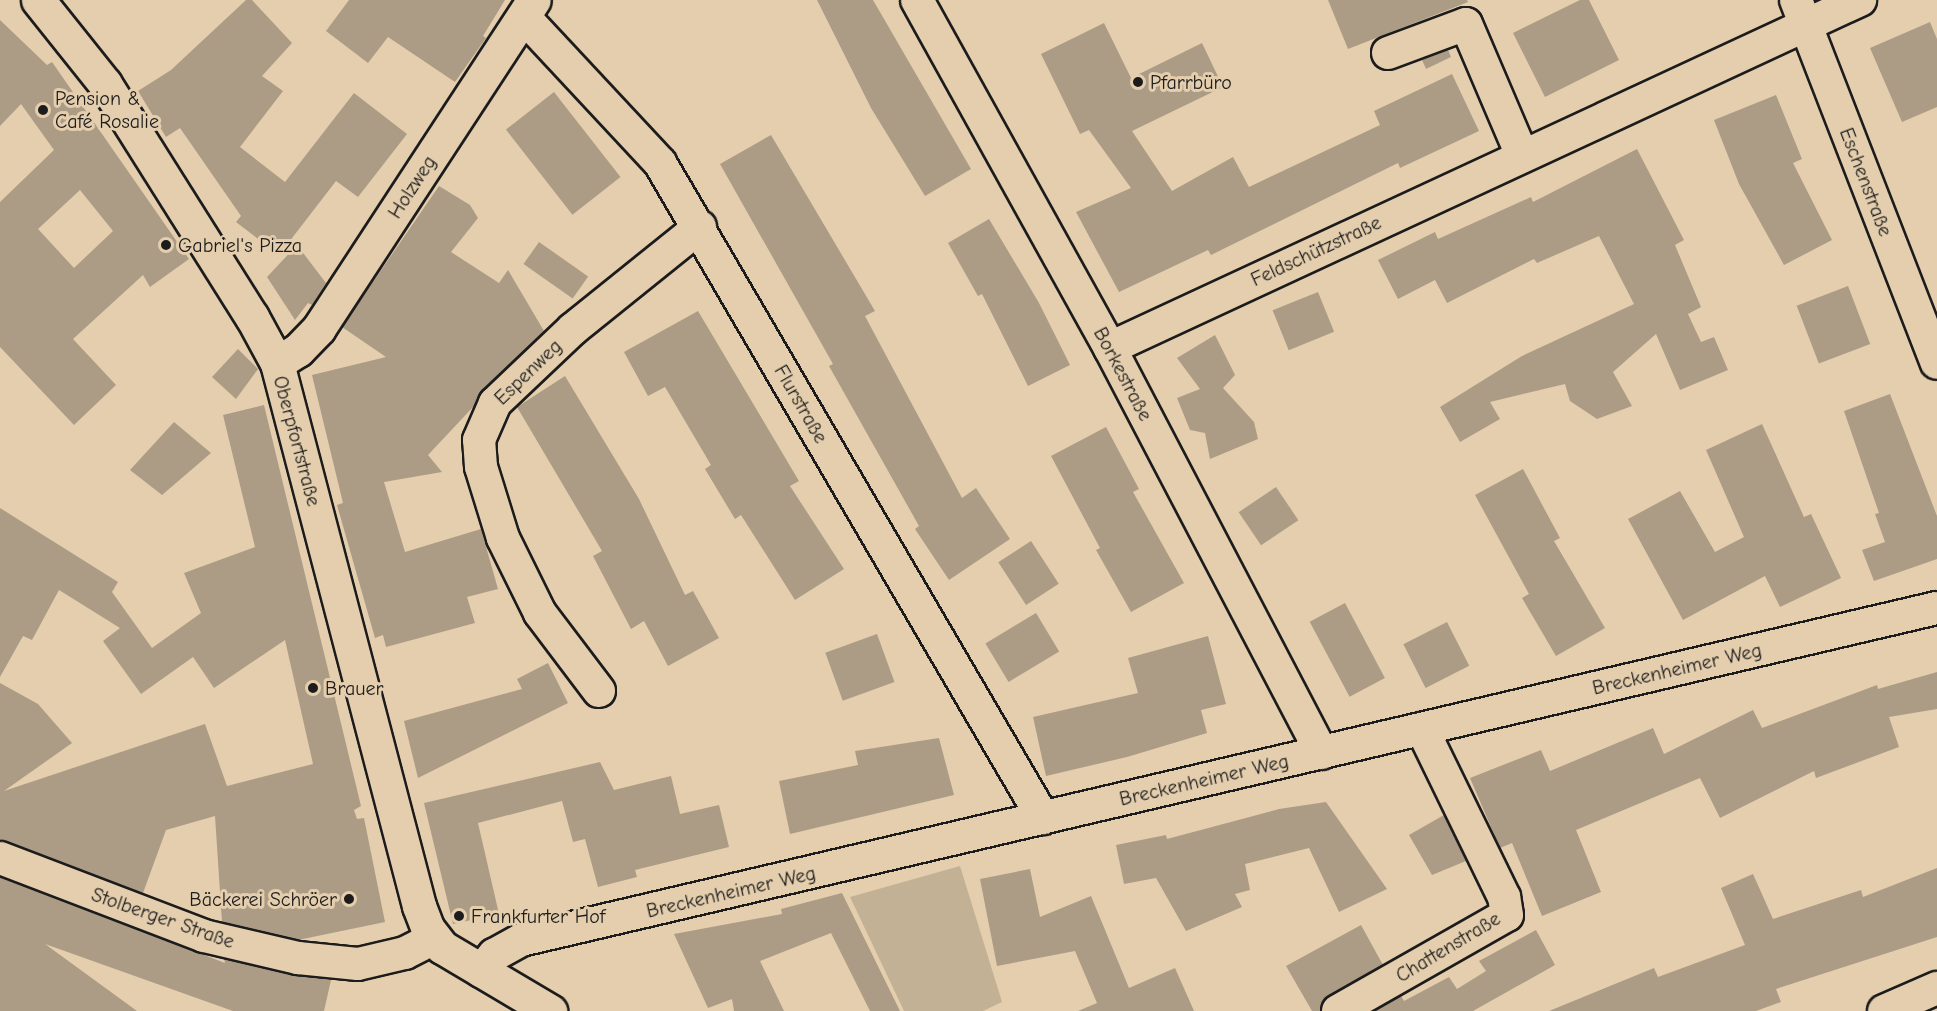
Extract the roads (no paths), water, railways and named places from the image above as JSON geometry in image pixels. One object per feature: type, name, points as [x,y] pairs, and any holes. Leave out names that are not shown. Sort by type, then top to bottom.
[{"type":"main road","name":"Oberpfortstraße","points":[[38,0],[105,84],[252,317],[277,363],[419,906],[434,938]]},
{"type":"main road","name":"Holzweg","points":[[277,363],[298,350],[319,328],[529,9]]},
{"type":"main road","points":[[434,938],[442,947],[550,1011]]},
{"type":"street","name":"Borkestraße","points":[[917,0],[1110,348],[1322,753]]},
{"type":"street","name":"Feldschützstraße","points":[[1110,348],[1522,155],[1800,13],[1860,0]]},
{"type":"street","name":"Flurstraße","points":[[529,9],[660,163],[700,227],[1042,818]]},
{"type":"street","name":"Eschenstraße","points":[[1800,13],[1937,363]]},
{"type":"street","points":[[1388,54],[1466,24],[1522,155]]},
{"type":"street","name":"Espenweg","points":[[599,691],[540,613],[503,537],[481,467],[479,440],[495,403],[573,329],[700,227]]},
{"type":"street","name":"Breckenheimer Weg","points":[[481,970],[494,955],[521,940],[1937,608]]},
{"type":"street","name":"Chattenstraße","points":[[1338,1011],[1507,915],[1504,897],[1422,729]]},
{"type":"street","name":"Stolberger Straße","points":[[0,858],[204,936],[298,957],[358,964],[405,953],[434,938]]},
{"type":"street","points":[[1884,1011],[1937,988]]},
{"type":"place","name":"Pfarrbüro","points":[[1138,82]]},
{"type":"place","name":"Pension & Café Rosalie","points":[[43,110]]},
{"type":"place","name":"Gabriel's Pizza","points":[[166,245]]},
{"type":"place","name":"Brauer","points":[[313,688]]},
{"type":"place","name":"Bäckerei Schröer","points":[[349,899]]},
{"type":"place","name":"Frankfurter Hof","points":[[459,916]]}]
